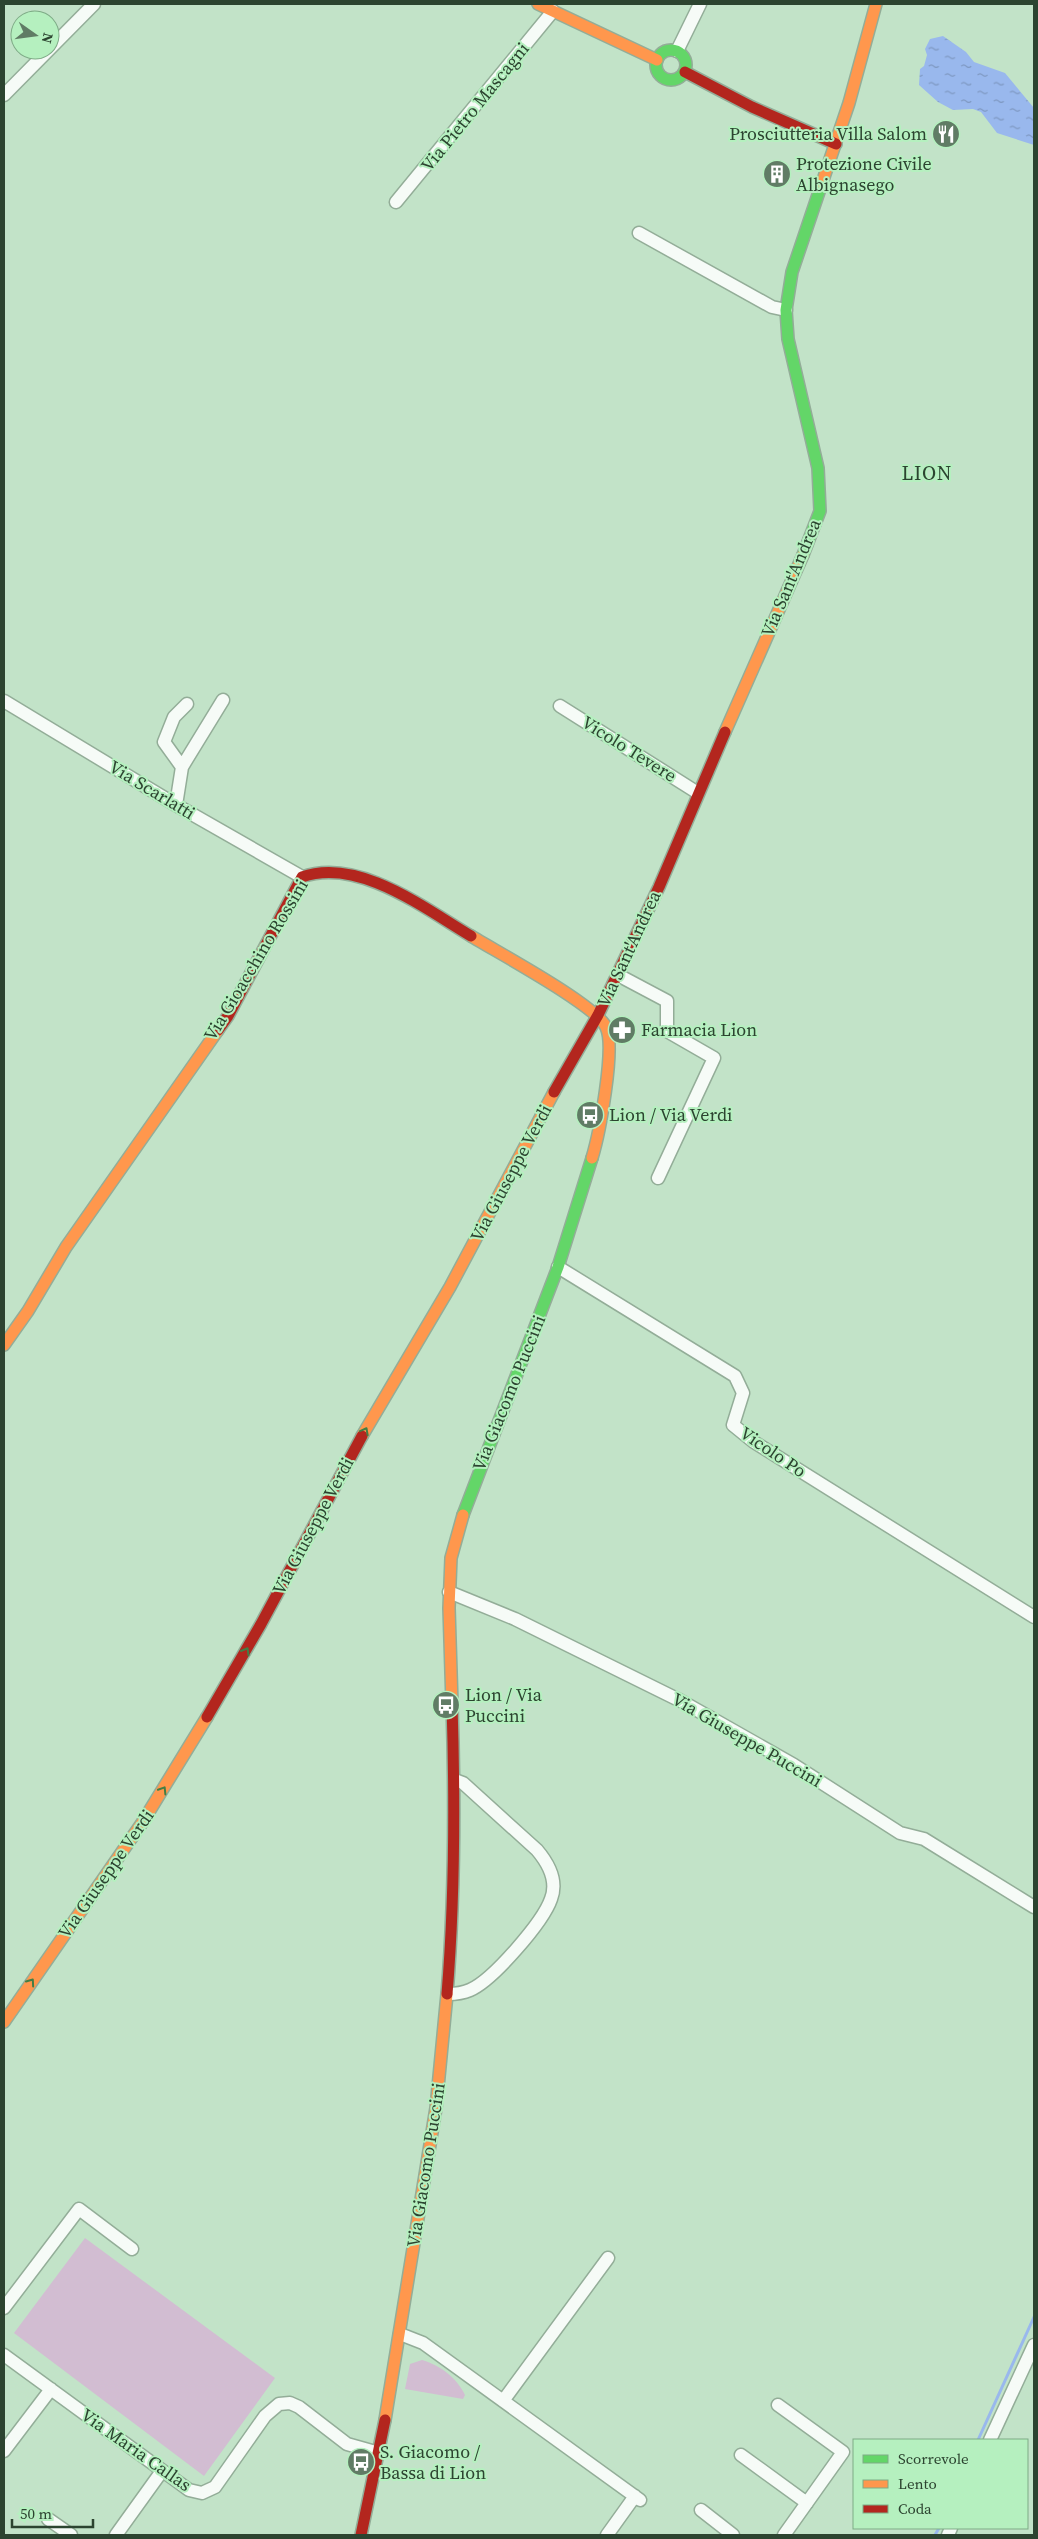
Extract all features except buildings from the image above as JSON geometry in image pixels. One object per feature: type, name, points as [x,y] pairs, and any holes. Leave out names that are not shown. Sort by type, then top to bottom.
[{"type":"street","points":[[4,95],[94,4]]},
{"type":"street","points":[[538,4],[657,60]]},
{"type":"street","points":[[677,51],[700,4]]},
{"type":"street","name":"Via Sant'Andrea","points":[[598,1015],[659,887],[698,793],[812,536],[820,511],[818,468],[788,340],[786,310],[792,272],[858,75],[876,4]]},
{"type":"street","name":"Via Pietro Mascagni","points":[[396,202],[553,11]]},
{"type":"street","points":[[677,51],[686,62],[685,72],[675,80],[666,79],[657,69],[657,60],[663,52],[677,51]]},
{"type":"street","points":[[685,72],[752,107],[836,144]]},
{"type":"street","points":[[639,234],[772,307],[786,310]]},
{"type":"street","points":[[176,805],[182,767],[223,700]]},
{"type":"street","name":"Via Scarlatti","points":[[4,701],[176,805],[302,877]]},
{"type":"street","points":[[182,767],[164,742],[174,717],[187,704]]},
{"type":"street","name":"Vicolo Tevere","points":[[560,706],[698,793]]},
{"type":"street","name":"Via Gioacchino Rossini","points":[[4,1345],[28,1311],[66,1247],[228,1016],[302,877],[323,869],[371,881],[396,891],[598,1015]]},
{"type":"street","points":[[618,975],[667,1000],[667,1031],[714,1058],[658,1178]]},
{"type":"street","name":"Via Giacomo Puccini","points":[[361,2535],[379,2453],[400,2334],[436,2108],[448,1994],[453,1907],[455,1780],[449,1592],[451,1558],[464,1506],[558,1266],[596,1145],[603,1112],[609,1041],[607,1028],[598,1015]]},
{"type":"street","name":"Via Giuseppe Verdi","points":[[4,2022],[142,1823],[190,1748],[261,1624],[370,1421],[450,1287],[524,1145],[598,1015]]},
{"type":"street","name":"Vicolo Po","points":[[558,1266],[735,1376],[743,1393],[733,1425],[754,1442],[1034,1617]]},
{"type":"street","name":"Via Giuseppe Puccini","points":[[449,1592],[515,1619],[681,1701],[794,1765],[900,1833],[924,1839],[1034,1907]]},
{"type":"street","points":[[448,1994],[469,1991],[497,1971],[542,1914],[551,1899],[553,1889],[551,1872],[547,1861],[463,1783],[455,1780]]},
{"type":"street","points":[[4,2308],[79,2209],[132,2249]]},
{"type":"street","points":[[503,2401],[608,2258]]},
{"type":"street","points":[[400,2334],[423,2343],[637,2498],[607,2535]]},
{"type":"street","points":[[990,2439],[1034,2345]]},
{"type":"street","name":"Via Maria Callas","points":[[4,2355],[189,2490],[202,2493],[208,2492],[215,2486],[265,2416],[274,2407],[285,2403],[299,2408],[346,2444],[379,2453]]},
{"type":"street","points":[[4,2451],[51,2389]]},
{"type":"street","points":[[778,2405],[843,2452],[784,2535]]},
{"type":"street","points":[[741,2454],[807,2503]]},
{"type":"street","points":[[116,2535],[162,2471]]},
{"type":"street","points":[[700,2510],[734,2535]]},
{"type":"street","points":[[48,2519],[71,2535]]},
{"type":"shaded area","points":[[85,2238],[275,2378],[204,2476],[14,2333]]},
{"type":"shaded area","points":[[422,2360],[429,2362],[453,2378],[465,2395],[463,2399],[405,2389],[410,2364]]},
{"type":"water","points":[[943,36],[966,52],[974,62],[1005,73],[1034,108],[1034,145],[997,133],[981,112],[973,109],[953,110],[938,102],[919,85],[920,69],[924,66],[927,55],[925,49],[930,39]]},
{"type":"waterway","points":[[978,2439],[1034,2317]]},
{"type":"waterway","points":[[935,2535],[938,2529]]},
{"type":"traffic: fast","points":[[671,50],[682,54],[686,65],[682,76],[671,80],[660,76],[656,65],[660,54],[671,50]]},
{"type":"traffic: fast","points":[[803,555],[820,511],[818,468],[788,339],[786,310],[792,272],[822,183]]},
{"type":"traffic: fast","points":[[463,1515],[558,1267],[592,1158]]},
{"type":"traffic: slow","points":[[538,4],[657,60]]},
{"type":"traffic: slow","points":[[822,183],[849,103],[876,4]]},
{"type":"traffic: slow","points":[[725,732],[803,555]]},
{"type":"traffic: slow","points":[[471,936],[566,993],[598,1017],[606,1027],[609,1037],[608,1071],[599,1131],[592,1158]]},
{"type":"traffic: slow","points":[[4,1345],[28,1311],[66,1247],[218,1030]]},
{"type":"traffic: slow","points":[[362,1436],[450,1287],[554,1092]]},
{"type":"traffic: slow","points":[[452,1704],[449,1608],[451,1558],[463,1515]]},
{"type":"traffic: slow","points":[[4,2022],[142,1823],[207,1717]]},
{"type":"traffic: slow","points":[[385,2420],[436,2108],[447,1994]]},
{"type":"traffic: jam","points":[[685,72],[752,107],[836,144]]},
{"type":"traffic: jam","points":[[554,1092],[598,1015],[659,887],[725,732]]},
{"type":"traffic: jam","points":[[218,1030],[228,1016],[302,877],[323,873],[345,874],[368,879],[412,900],[471,936]]},
{"type":"traffic: jam","points":[[207,1717],[261,1624],[362,1436]]},
{"type":"traffic: jam","points":[[447,1994],[454,1849],[452,1704]]},
{"type":"traffic: jam","points":[[361,2535],[385,2420]]},
{"type":"place","name":"Prosciutteria Villa Salom","points":[[946,134]]},
{"type":"place","name":"Protezione Civile Albignasego","points":[[777,174]]},
{"type":"place","name":"Farmacia Lion","points":[[622,1030]]},
{"type":"place","name":"Lion / Via Verdi","points":[[590,1115]]},
{"type":"place","name":"Lion / Via Puccini","points":[[446,1705]]},
{"type":"place","name":"S. Giacomo / Bassa di Lion","points":[[361,2462]]},
{"type":"district","name":"LION","points":[[927,473]]}]
